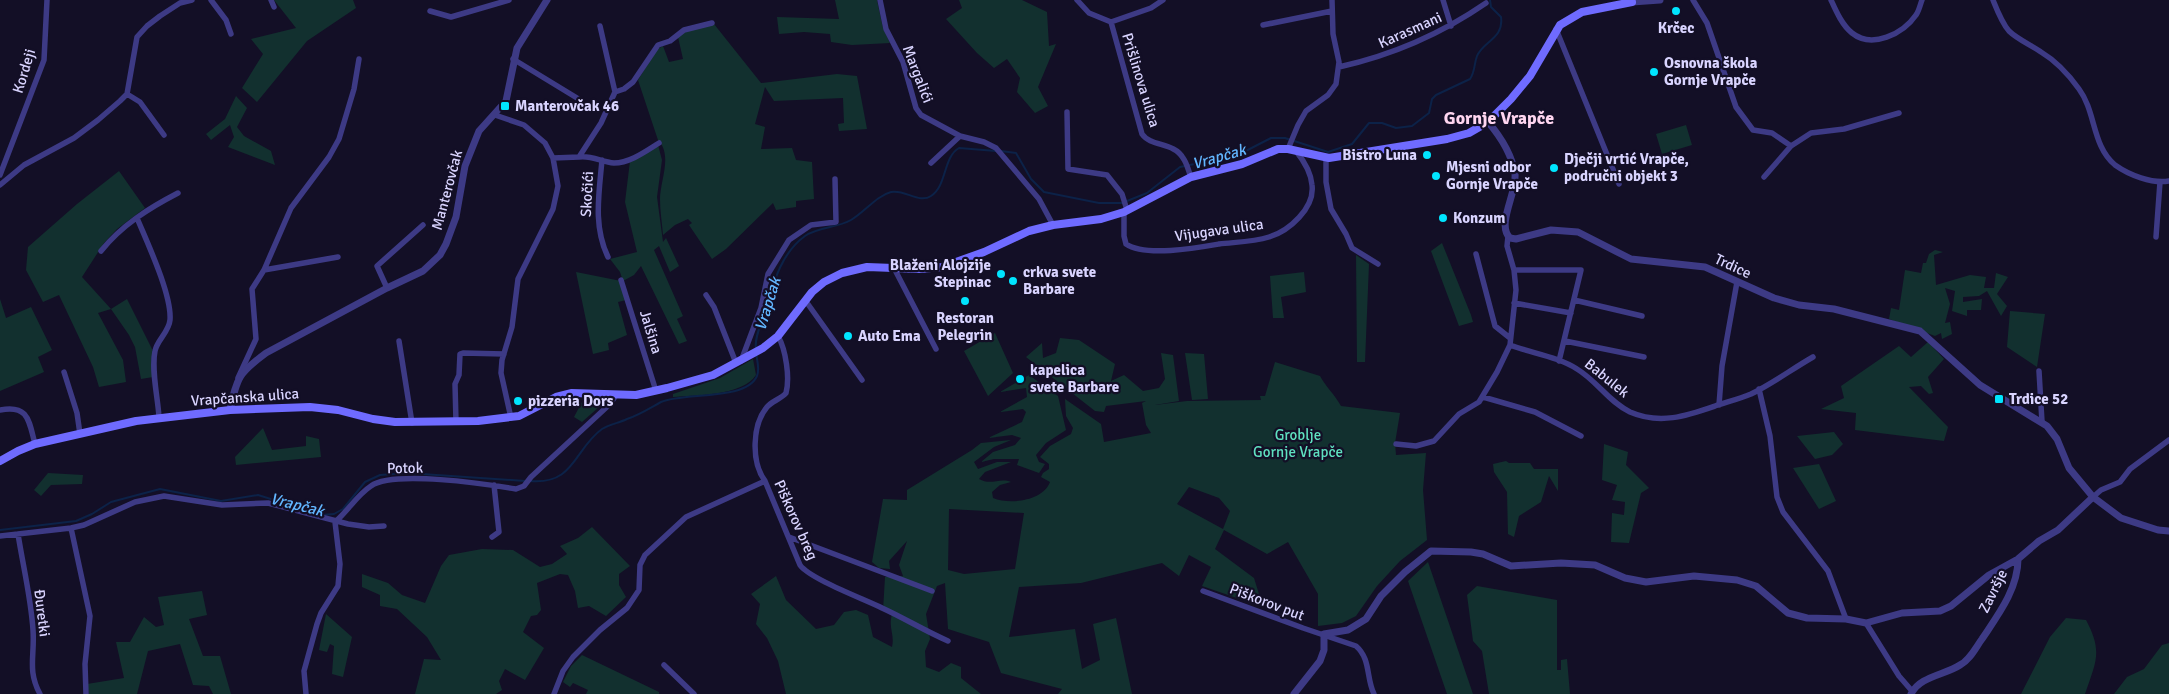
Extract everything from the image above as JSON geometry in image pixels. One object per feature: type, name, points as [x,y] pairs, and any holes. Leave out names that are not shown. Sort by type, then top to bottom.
[{"type":"main road","name":"Vrapčanska ulica","points":[[0,461],[35,444],[159,417],[230,410],[310,406],[338,410],[380,420],[412,423],[511,418],[526,413],[564,394],[578,392],[636,395],[713,375],[751,355],[778,336],[805,300],[824,282],[842,273],[867,268],[920,269],[942,267],[984,252],[1030,231],[1053,224],[1101,218],[1188,169],[1242,164],[1261,154],[1278,149],[1291,148],[1326,158],[1457,137],[1488,122],[1530,76],[1556,30],[1568,19],[1582,12],[1633,1]]},
{"type":"street","name":"Kordeji","points":[[0,175],[44,60],[47,0]]},
{"type":"street","points":[[0,185],[24,166],[74,138],[127,94],[137,37],[147,26],[181,2],[192,0]]},
{"type":"street","points":[[212,0],[226,20],[231,34]]},
{"type":"street","points":[[271,0],[274,7]]},
{"type":"street","points":[[430,12],[451,17],[509,0]]},
{"type":"street","name":"Manterovčak","points":[[237,380],[250,365],[266,353],[387,288],[423,271],[432,264],[443,249],[451,233],[458,208],[465,166],[479,132],[495,115],[508,95],[513,59],[517,48],[548,0]]},
{"type":"street","name":"Margalići","points":[[880,0],[886,29],[903,62],[917,110],[922,116],[960,136],[984,142],[1002,153],[1039,199],[1053,224]]},
{"type":"street","points":[[1077,0],[1089,13],[1112,22]]},
{"type":"street","name":"Prišlinova ulica","points":[[1163,0],[1151,8],[1112,22],[1142,134],[1146,139],[1175,150],[1188,169]]},
{"type":"street","points":[[1291,148],[1292,138],[1306,111],[1333,90],[1339,76],[1340,67],[1333,34],[1332,0]]},
{"type":"street","points":[[1443,0],[1451,26]]},
{"type":"street","name":"Vrapčanska ulica","points":[[1633,1],[1660,0]]},
{"type":"street","points":[[1693,0],[1707,23],[1740,114],[1753,130],[1772,133],[1791,146]]},
{"type":"street","points":[[1831,0],[1848,30],[1858,37],[1870,40],[1884,38],[1902,29],[1916,15],[1922,0]]},
{"type":"street","points":[[1993,0],[2008,30],[2052,59],[2078,87],[2088,105],[2099,141],[2111,160],[2126,171],[2160,182],[2169,181]]},
{"type":"street","name":"Karasmani","points":[[1340,67],[1384,56],[1451,26],[1486,3]]},
{"type":"street","points":[[1263,25],[1332,11]]},
{"type":"street","points":[[615,92],[624,89],[633,82],[658,45],[670,41],[684,30],[712,23]]},
{"type":"street","points":[[579,157],[601,123],[615,92],[600,26]]},
{"type":"street","points":[[1556,30],[1619,184]]},
{"type":"street","points":[[230,410],[237,380],[256,339],[257,330],[251,294],[255,282],[264,270],[291,208],[329,157],[339,139],[354,89],[359,58]]},
{"type":"street","points":[[513,59],[577,98]]},
{"type":"street","points":[[127,94],[140,102],[164,135]]},
{"type":"street","points":[[1067,112],[1068,168],[1107,175],[1125,206]]},
{"type":"street","points":[[1764,178],[1797,140],[1811,133],[1844,129],[1899,113]]},
{"type":"street","points":[[495,115],[531,130],[545,144],[553,158],[558,186],[555,202],[518,279],[512,327],[504,354],[501,373],[511,418]]},
{"type":"street","points":[[1396,444],[1416,446],[1434,440],[1459,414],[1479,402],[1510,345],[1516,290],[1514,270],[1507,246],[1508,236],[1504,224],[1515,187],[1515,176],[1500,138],[1488,122]]},
{"type":"street","points":[[931,163],[960,136]]},
{"type":"street","name":"Skočići","points":[[553,158],[585,156],[615,163],[634,158],[658,143]]},
{"type":"street","name":"Vijugava ulica","points":[[1125,206],[1124,236],[1126,244],[1141,251],[1192,249],[1270,237],[1299,218],[1312,196],[1309,172],[1291,148]]},
{"type":"street","points":[[1326,158],[1326,182],[1331,208],[1352,248],[1378,264]]},
{"type":"street","name":"Skočići","points":[[602,160],[597,217],[602,246],[608,258]]},
{"type":"street","points":[[739,362],[761,308],[768,274],[789,240],[811,226],[836,222],[835,179]]},
{"type":"street","points":[[2156,237],[2160,182]]},
{"type":"street","points":[[101,251],[110,240],[137,218],[178,193]]},
{"type":"street","points":[[137,218],[160,276],[170,318],[168,327],[157,344],[154,354],[159,417]]},
{"type":"street","points":[[387,288],[378,266],[423,225]]},
{"type":"street","name":"Trdice","points":[[1508,236],[1516,239],[1551,230],[1578,232],[1631,259],[1705,268],[1761,294],[1789,302],[1834,309],[1920,331],[1980,385],[2042,422],[2057,439],[2069,468],[2093,497],[2121,518],[2158,530],[2169,531]]},
{"type":"street","points":[[1476,254],[1495,326],[1510,338]]},
{"type":"street","points":[[264,270],[338,257]]},
{"type":"street","points":[[894,268],[936,349]]},
{"type":"street","points":[[1514,270],[1581,270],[1559,361]]},
{"type":"street","name":"Jalšina","points":[[621,280],[656,391]]},
{"type":"street","points":[[1719,405],[1722,366],[1736,282]]},
{"type":"street","points":[[706,295],[714,307],[739,362]]},
{"type":"street","points":[[805,300],[862,380]]},
{"type":"street","points":[[1574,300],[1642,316]]},
{"type":"street","points":[[1514,303],[1571,313]]},
{"type":"street","name":"Piškorov breg","points":[[778,336],[785,361],[788,388],[784,396],[767,407],[758,424],[758,466],[800,565],[812,575],[948,641]]},
{"type":"street","points":[[399,341],[412,423]]},
{"type":"street","points":[[1565,341],[1644,357]]},
{"type":"street","name":"Babulek","points":[[1510,345],[1577,368],[1612,399],[1628,410],[1641,415],[1662,419],[1676,418],[1736,400],[1813,357]]},
{"type":"street","points":[[456,422],[454,384],[459,375],[460,354],[504,354]]},
{"type":"street","points":[[2039,371],[2042,422]]},
{"type":"street","points":[[64,372],[77,413],[80,434]]},
{"type":"street","points":[[1758,389],[1770,436],[1777,497],[1783,512],[1828,571],[1846,619]]},
{"type":"street","name":"Potok","points":[[336,522],[370,486],[381,480],[408,478],[516,489],[524,486],[610,404],[617,394]]},
{"type":"street","points":[[1483,397],[1535,412],[1581,436]]},
{"type":"street","points":[[0,410],[9,408],[19,410],[26,415],[35,444]]},
{"type":"street","points":[[2093,497],[2100,490],[2120,482],[2130,469],[2169,440]]},
{"type":"street","points":[[554,694],[563,671],[573,657],[600,630],[627,608],[639,590],[640,565],[645,555],[686,517],[765,481]]},
{"type":"street","points":[[492,537],[499,532],[494,486]]},
{"type":"street","points":[[0,536],[84,525],[135,502],[164,496],[222,505],[268,503],[336,522],[369,527],[384,526]]},
{"type":"street","name":"Završje","points":[[1866,623],[1911,693],[1929,678],[1960,666],[1973,652],[2004,604],[2018,570],[2018,559],[2039,541],[2064,524],[2093,497]]},
{"type":"street","points":[[306,694],[304,671],[321,613],[338,586],[340,564],[336,522]]},
{"type":"street","points":[[71,528],[90,616],[86,664],[86,694]]},
{"type":"street","name":"Đuretki","points":[[18,534],[33,630],[34,652],[31,669],[34,683],[40,694]]},
{"type":"street","points":[[789,536],[932,592]]},
{"type":"street","points":[[1294,694],[1320,661],[1324,650],[1323,636],[1326,633],[1348,630],[1366,619],[1381,596],[1405,572],[1431,551],[1453,550],[1483,554],[1511,566],[1561,563],[1595,566],[1625,578],[1646,582],[1694,576],[1736,580],[1756,586],[1788,613],[1807,618],[1846,619],[1866,623],[1902,613],[1946,609],[1989,575],[2018,559]]},
{"type":"street","name":"Piškorov put","points":[[1204,591],[1323,636],[1353,645],[1361,650],[1367,661],[1374,694]]},
{"type":"street","points":[[664,665],[694,694]]},
{"type":"green space","points":[[274,0],[353,0],[356,8],[307,41],[257,102],[242,88],[263,54],[251,39],[296,28]]},
{"type":"green space","points":[[835,0],[877,0],[883,28],[890,43],[852,45],[831,42],[830,34],[804,32],[779,34],[777,17],[839,19]]},
{"type":"green space","points":[[959,0],[1022,0],[1047,12],[1049,46],[1056,44],[1038,87],[1048,106],[1035,113],[1017,92],[1020,78],[1007,59],[994,68],[977,53],[946,19],[962,8]]},
{"type":"green space","points":[[714,24],[761,83],[837,74],[857,76],[867,129],[839,131],[838,124],[844,123],[843,98],[774,101],[765,87],[755,124],[765,127],[761,149],[792,148],[796,160],[812,162],[814,199],[796,201],[796,207],[776,210],[773,203],[726,249],[712,259],[689,225],[692,223],[688,219],[675,225],[663,235],[660,199],[665,168],[665,153],[658,140],[638,80],[657,49],[663,46],[669,62],[683,59],[678,37],[684,32]]},
{"type":"green space","points":[[236,96],[247,108],[237,127],[244,136],[271,151],[275,165],[228,147],[234,137],[230,125],[211,140],[206,134],[225,119]]},
{"type":"green space","points":[[1686,125],[1692,145],[1662,154],[1656,134]]},
{"type":"green space","points":[[658,145],[662,160],[657,197],[663,242],[666,238],[679,266],[670,272],[659,246],[654,250],[683,316],[677,319],[687,341],[679,344],[641,266],[634,275],[623,281],[620,272],[610,259],[637,252],[625,202],[630,161]]},
{"type":"green space","points":[[119,171],[145,208],[117,229],[104,243],[82,277],[111,309],[98,313],[123,360],[126,382],[99,387],[93,367],[59,295],[43,302],[26,270],[28,247],[77,204]]},
{"type":"green space","points":[[1442,243],[1473,322],[1459,326],[1431,251]]},
{"type":"green space","points":[[1935,250],[1943,252],[1934,255],[1936,285],[1970,275],[1986,277],[1984,288],[1994,288],[1996,273],[2008,277],[1997,294],[2007,306],[2001,316],[1987,291],[1979,296],[1963,297],[1963,302],[1982,299],[1981,310],[1967,310],[1967,316],[1952,311],[1955,291],[1945,288],[1950,304],[1945,323],[1950,322],[1952,334],[1942,339],[1941,333],[1935,336],[1889,319],[1891,308],[1899,310],[1905,270],[1921,273],[1923,263],[1926,263],[1929,254]]},
{"type":"green space","points":[[1356,255],[1369,264],[1365,362],[1357,362]]},
{"type":"green space","points":[[576,272],[621,281],[626,300],[618,302],[627,335],[608,343],[609,350],[593,354]]},
{"type":"green space","points":[[1304,272],[1306,292],[1281,297],[1284,318],[1273,318],[1270,276]]},
{"type":"green space","points":[[0,299],[6,318],[31,307],[52,350],[38,357],[44,372],[0,391]]},
{"type":"green space","points":[[127,299],[153,351],[153,377],[141,379],[135,347],[111,309]]},
{"type":"green space","points":[[2010,311],[2045,314],[2037,367],[2007,347]]},
{"type":"green space","points":[[995,333],[1013,373],[988,396],[964,351]]},
{"type":"green space","name":"Groblje Gornje Vrapče","points":[[1060,338],[1079,340],[1115,364],[1111,381],[1124,375],[1143,391],[1159,388],[1165,379],[1161,353],[1173,355],[1179,401],[1155,405],[1187,401],[1261,400],[1260,396],[1265,396],[1275,362],[1320,376],[1341,406],[1400,413],[1395,443],[1396,455],[1426,453],[1423,490],[1427,540],[1400,561],[1377,586],[1356,616],[1342,623],[1318,626],[1318,594],[1288,542],[1267,554],[1224,530],[1215,549],[1254,578],[1263,607],[1202,586],[1211,567],[1189,555],[1179,576],[1162,563],[1081,583],[1019,587],[1009,637],[1075,629],[1082,669],[1100,660],[1093,624],[1116,618],[1132,694],[1058,694],[1062,689],[1001,673],[989,642],[948,629],[945,583],[937,586],[926,614],[930,639],[925,651],[926,667],[939,672],[951,663],[961,667],[961,678],[981,694],[786,694],[778,661],[767,638],[756,624],[760,604],[751,594],[776,576],[786,600],[816,629],[834,625],[844,612],[856,610],[868,615],[873,637],[892,647],[892,614],[883,611],[885,577],[903,576],[899,565],[907,541],[889,561],[890,569],[879,568],[872,562],[883,499],[907,500],[907,490],[981,443],[1011,440],[994,447],[974,462],[978,469],[997,462],[1011,462],[985,472],[979,479],[988,482],[1003,480],[1011,482],[1000,485],[992,492],[993,498],[1000,500],[1025,500],[1041,494],[1050,482],[1041,477],[1049,469],[1049,464],[1040,457],[1050,446],[1071,434],[1073,428],[1066,416],[1065,399],[1101,424],[1104,442],[1151,433],[1146,425],[1142,403],[1146,401],[1106,406],[1104,412],[1095,411],[1026,357],[1042,343],[1043,358],[1056,353]],"holes":[[[1189,487],[1219,498],[1230,511],[1223,529],[1177,504]],[[949,509],[1024,513],[1015,569],[964,574],[948,570]]]},
{"type":"green space","points":[[1928,342],[1944,359],[1928,377],[1933,393],[1929,394],[1921,386],[1909,387],[1948,427],[1944,441],[1855,430],[1856,413],[1821,409],[1844,398],[1841,386],[1899,346],[1911,357]]},
{"type":"green space","points":[[1185,353],[1204,354],[1208,399],[1192,400]]},
{"type":"green space","points":[[753,359],[756,375],[740,387],[730,391],[706,395],[673,397],[673,394],[720,378]]},
{"type":"green space","points":[[1029,375],[1058,396],[1066,430],[1046,443],[1036,455],[1039,462],[1045,464],[1039,473],[1017,465],[1019,459],[994,459],[981,462],[993,452],[1015,445],[1021,438],[1012,435],[988,438],[1022,422],[1026,412],[1023,409],[1000,412],[1027,397],[1026,388],[1000,392]]},
{"type":"green space","points":[[584,398],[595,400],[599,407],[582,422],[574,417]]},
{"type":"green space","points":[[263,428],[272,450],[306,446],[306,436],[319,439],[321,457],[236,465],[235,457]]},
{"type":"green space","points":[[1834,432],[1843,444],[1832,455],[1815,459],[1797,436]]},
{"type":"green space","points":[[1604,444],[1628,452],[1626,465],[1649,488],[1641,493],[1629,543],[1611,542],[1612,513],[1624,515],[1625,502],[1612,500],[1617,485],[1602,480]]},
{"type":"green space","points":[[1506,461],[1509,463],[1530,463],[1534,469],[1558,469],[1558,491],[1549,476],[1541,502],[1519,516],[1514,537],[1508,534],[1507,492],[1494,472],[1493,464]]},
{"type":"green space","points":[[1819,464],[1836,501],[1819,509],[1793,468]]},
{"type":"green space","points":[[48,473],[83,475],[82,484],[51,485],[41,496],[34,490]]},
{"type":"green space","points":[[592,527],[630,566],[619,574],[619,585],[626,597],[606,616],[589,606],[578,608],[575,591],[568,575],[560,574],[537,583],[541,610],[537,615],[531,616],[523,632],[544,648],[525,680],[505,669],[499,681],[502,690],[496,694],[415,694],[424,659],[441,660],[427,637],[397,609],[380,606],[380,595],[362,587],[362,574],[388,583],[402,595],[425,603],[441,566],[449,555],[482,549],[513,550],[540,567],[552,564],[567,554],[560,546],[578,538]]},
{"type":"green space","points":[[1428,562],[1473,694],[1447,694],[1408,581]]},
{"type":"green space","points":[[1477,586],[1557,600],[1557,670],[1561,670],[1561,660],[1567,659],[1570,694],[1489,694],[1482,651],[1473,641],[1467,595]]},
{"type":"green space","points":[[202,591],[207,615],[189,619],[203,656],[220,656],[231,694],[213,694],[209,686],[193,685],[180,644],[148,651],[137,694],[89,694],[87,684],[124,678],[116,642],[130,642],[144,617],[156,627],[164,625],[158,597]]},
{"type":"green space","points":[[326,614],[352,637],[343,677],[332,674],[334,646],[330,644],[327,652],[319,650]]},
{"type":"green space","points":[[2066,618],[2086,620],[2095,640],[2095,665],[2085,694],[2021,694],[2050,637]]},
{"type":"green space","points":[[2169,643],[2169,694],[2114,694],[2127,677],[2144,669],[2162,645]]},
{"type":"green space","points":[[582,655],[659,692],[659,694],[586,694],[588,690],[573,683],[570,687],[563,682],[571,666]]},
{"type":"waterway","name":"Vrapčak","points":[[1001,151],[1016,153],[1031,179],[1044,192],[1099,203],[1122,203],[1147,193],[1180,167],[1238,155],[1271,138],[1285,138],[1328,152],[1352,144],[1369,123],[1382,123],[1396,128],[1412,126],[1429,113],[1432,99],[1436,95],[1470,79],[1477,56],[1496,35],[1501,24],[1501,17],[1491,7],[1490,0]]},
{"type":"waterway","name":"Vrapčak","points":[[756,349],[757,335],[775,281],[783,261],[796,243],[810,233],[851,220],[880,197],[891,192],[901,192],[922,198],[931,196],[940,186],[950,158],[959,148],[996,151]]},
{"type":"waterway","name":"Vrapčak","points":[[530,481],[545,481],[565,472],[585,446],[602,429],[636,416],[661,402],[684,397],[728,393],[751,384],[758,373],[756,353]]},
{"type":"waterway","name":"Vrapčak","points":[[0,530],[76,521],[111,502],[160,489],[221,501],[258,495],[322,515],[334,514],[343,509],[365,482],[380,475],[407,473],[525,481]]},
{"type":"place","name":"Krčec","points":[[1676,11]]},
{"type":"place","name":"Osnovna škola Gornje Vrapče","points":[[1654,72]]},
{"type":"place","name":"Manterovčak 46","points":[[505,106]]},
{"type":"place","name":"Bistro Luna","points":[[1427,155]]},
{"type":"place","name":"Dječji vrtić Vrapče, područni objekt 3","points":[[1554,168]]},
{"type":"place","name":"Mjesni odbor Gornje Vrapče","points":[[1436,176]]},
{"type":"place","name":"Konzum","points":[[1443,218]]},
{"type":"place","name":"Blaženi Alojzije Stepinac","points":[[1001,274]]},
{"type":"place","name":"crkva svete Barbare","points":[[1013,281]]},
{"type":"place","name":"Restoran Pelegrin","points":[[965,301]]},
{"type":"place","name":"Auto Ema","points":[[848,336]]},
{"type":"place","name":"kapelica svete Barbare","points":[[1020,379]]},
{"type":"place","name":"Trdice 52","points":[[1999,399]]},
{"type":"place","name":"pizzeria Dors","points":[[518,401]]},
{"type":"district","name":"Gornje Vrapče","points":[[1499,118]]}]
